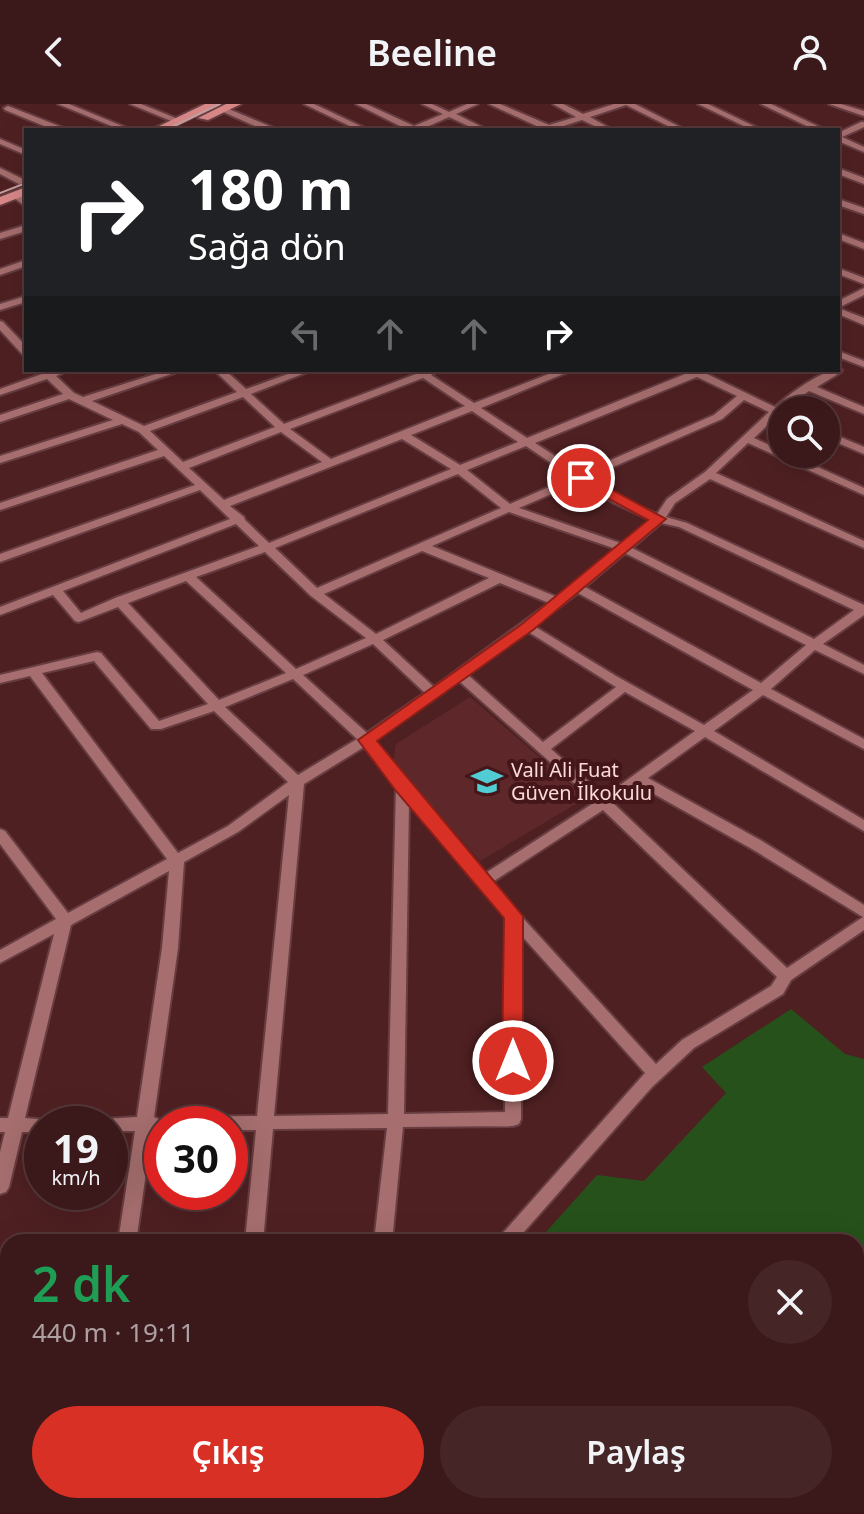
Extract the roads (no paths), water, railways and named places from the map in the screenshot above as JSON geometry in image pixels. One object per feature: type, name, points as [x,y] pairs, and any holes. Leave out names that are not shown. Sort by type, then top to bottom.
[{"type":"main road","points":[[178,126],[216,106]]},
{"type":"main road","points":[[0,191],[23,191]]},
{"type":"main road","points":[[0,201],[23,191]]},
{"type":"street","points":[[4,109],[19,104]]},
{"type":"street","points":[[62,104],[123,128]]},
{"type":"street","points":[[134,104],[178,126]]},
{"type":"street","points":[[308,104],[361,128]]},
{"type":"street","points":[[360,104],[410,128]]},
{"type":"street","points":[[426,104],[479,128]]},
{"type":"street","points":[[419,128],[474,104]]},
{"type":"street","points":[[493,104],[544,128]]},
{"type":"street","points":[[557,104],[606,128]]},
{"type":"street","points":[[549,128],[622,104]]},
{"type":"street","points":[[629,104],[678,128]]},
{"type":"street","points":[[705,105],[720,104]]},
{"type":"street","points":[[765,104],[818,128]]},
{"type":"street","points":[[833,104],[864,114]]},
{"type":"street","points":[[705,105],[754,128]]},
{"type":"street","points":[[216,106],[262,128]]},
{"type":"street","points":[[4,109],[56,128]]},
{"type":"street","points":[[840,136],[864,124]]},
{"type":"street","points":[[840,138],[864,150]]},
{"type":"street","points":[[0,141],[24,152]]},
{"type":"street","points":[[842,173],[864,167]]},
{"type":"street","points":[[0,171],[23,191]]},
{"type":"street","points":[[842,173],[864,181]]},
{"type":"street","points":[[840,203],[864,211]]},
{"type":"street","points":[[0,236],[24,229]]},
{"type":"street","points":[[840,237],[864,246]]},
{"type":"street","points":[[0,272],[24,264]]},
{"type":"street","points":[[840,272],[864,281]]},
{"type":"street","points":[[840,304],[864,291]]},
{"type":"street","points":[[0,307],[24,300]]},
{"type":"street","points":[[840,312],[864,322]]},
{"type":"street","points":[[0,324],[21,339]]},
{"type":"street","points":[[840,355],[859,362]]},
{"type":"street","points":[[840,369],[859,362]]},
{"type":"street","points":[[86,400],[172,372]]},
{"type":"street","points":[[221,372],[282,428],[331,464]]},
{"type":"street","points":[[143,430],[303,372]]},
{"type":"street","points":[[181,467],[422,372]]},
{"type":"street","points":[[426,372],[471,406],[618,501],[659,519],[683,525],[864,609],[815,644],[763,689],[604,803],[482,882]]},
{"type":"street","points":[[225,504],[563,372]]},
{"type":"street","points":[[55,590],[79,618],[268,547],[699,372]]},
{"type":"street","points":[[703,372],[768,407]]},
{"type":"street","points":[[798,396],[834,372]]},
{"type":"street","points":[[0,392],[46,373],[70,395],[86,400],[143,430],[225,504],[315,593],[375,639],[433,693]]},
{"type":"street","points":[[808,387],[864,411]]},
{"type":"street","points":[[0,419],[70,395]]},
{"type":"street","points":[[315,593],[718,417],[744,395]]},
{"type":"street","points":[[0,460],[123,420]]},
{"type":"street","points":[[0,957],[233,829],[297,782],[366,740],[460,675],[577,588],[659,519],[671,501],[709,474],[768,422]]},
{"type":"street","points":[[404,435],[459,469],[510,509],[624,548],[864,670]]},
{"type":"street","points":[[747,439],[864,492]]},
{"type":"street","points":[[840,440],[864,451]]},
{"type":"street","points":[[0,507],[164,452]]},
{"type":"street","points":[[709,474],[864,545]]},
{"type":"street","points":[[0,558],[202,486]]},
{"type":"street","points":[[0,611],[240,519]]},
{"type":"street","points":[[423,547],[558,602]]},
{"type":"street","points":[[188,576],[366,740],[482,882],[655,1074]]},
{"type":"street","points":[[0,679],[97,656],[156,726],[218,707],[375,639],[447,601],[500,578]]},
{"type":"street","points":[[577,588],[864,745]]},
{"type":"street","points":[[119,601],[218,707],[297,782]]},
{"type":"street","points":[[528,627],[624,687],[864,826]]},
{"type":"street","points":[[34,672],[177,861],[159,1106]]},
{"type":"street","points":[[460,675],[604,803],[786,976]]},
{"type":"street","points":[[542,749],[624,687]]},
{"type":"street","points":[[636,778],[757,845],[864,912]]},
{"type":"street","points":[[255,1234],[297,782]]},
{"type":"street","points":[[384,1234],[396,1118],[402,787]]},
{"type":"street","points":[[0,834],[65,920]]},
{"type":"street","points":[[248,1123],[396,1118],[513,1119],[513,916]]},
{"type":"street","points":[[0,1187],[6,1125],[65,920]]},
{"type":"street","points":[[511,1234],[655,1074],[688,1044],[777,990],[786,976],[864,922]]},
{"type":"street","points":[[129,1234],[144,1177]]},
{"type":"tram line","points":[[170,128],[220,104]]},
{"type":"tram line","points":[[0,193],[24,184]]},
{"type":"place","name":"Vali Ali Fuat Güven İlkokulu","points":[[487,781]]}]
